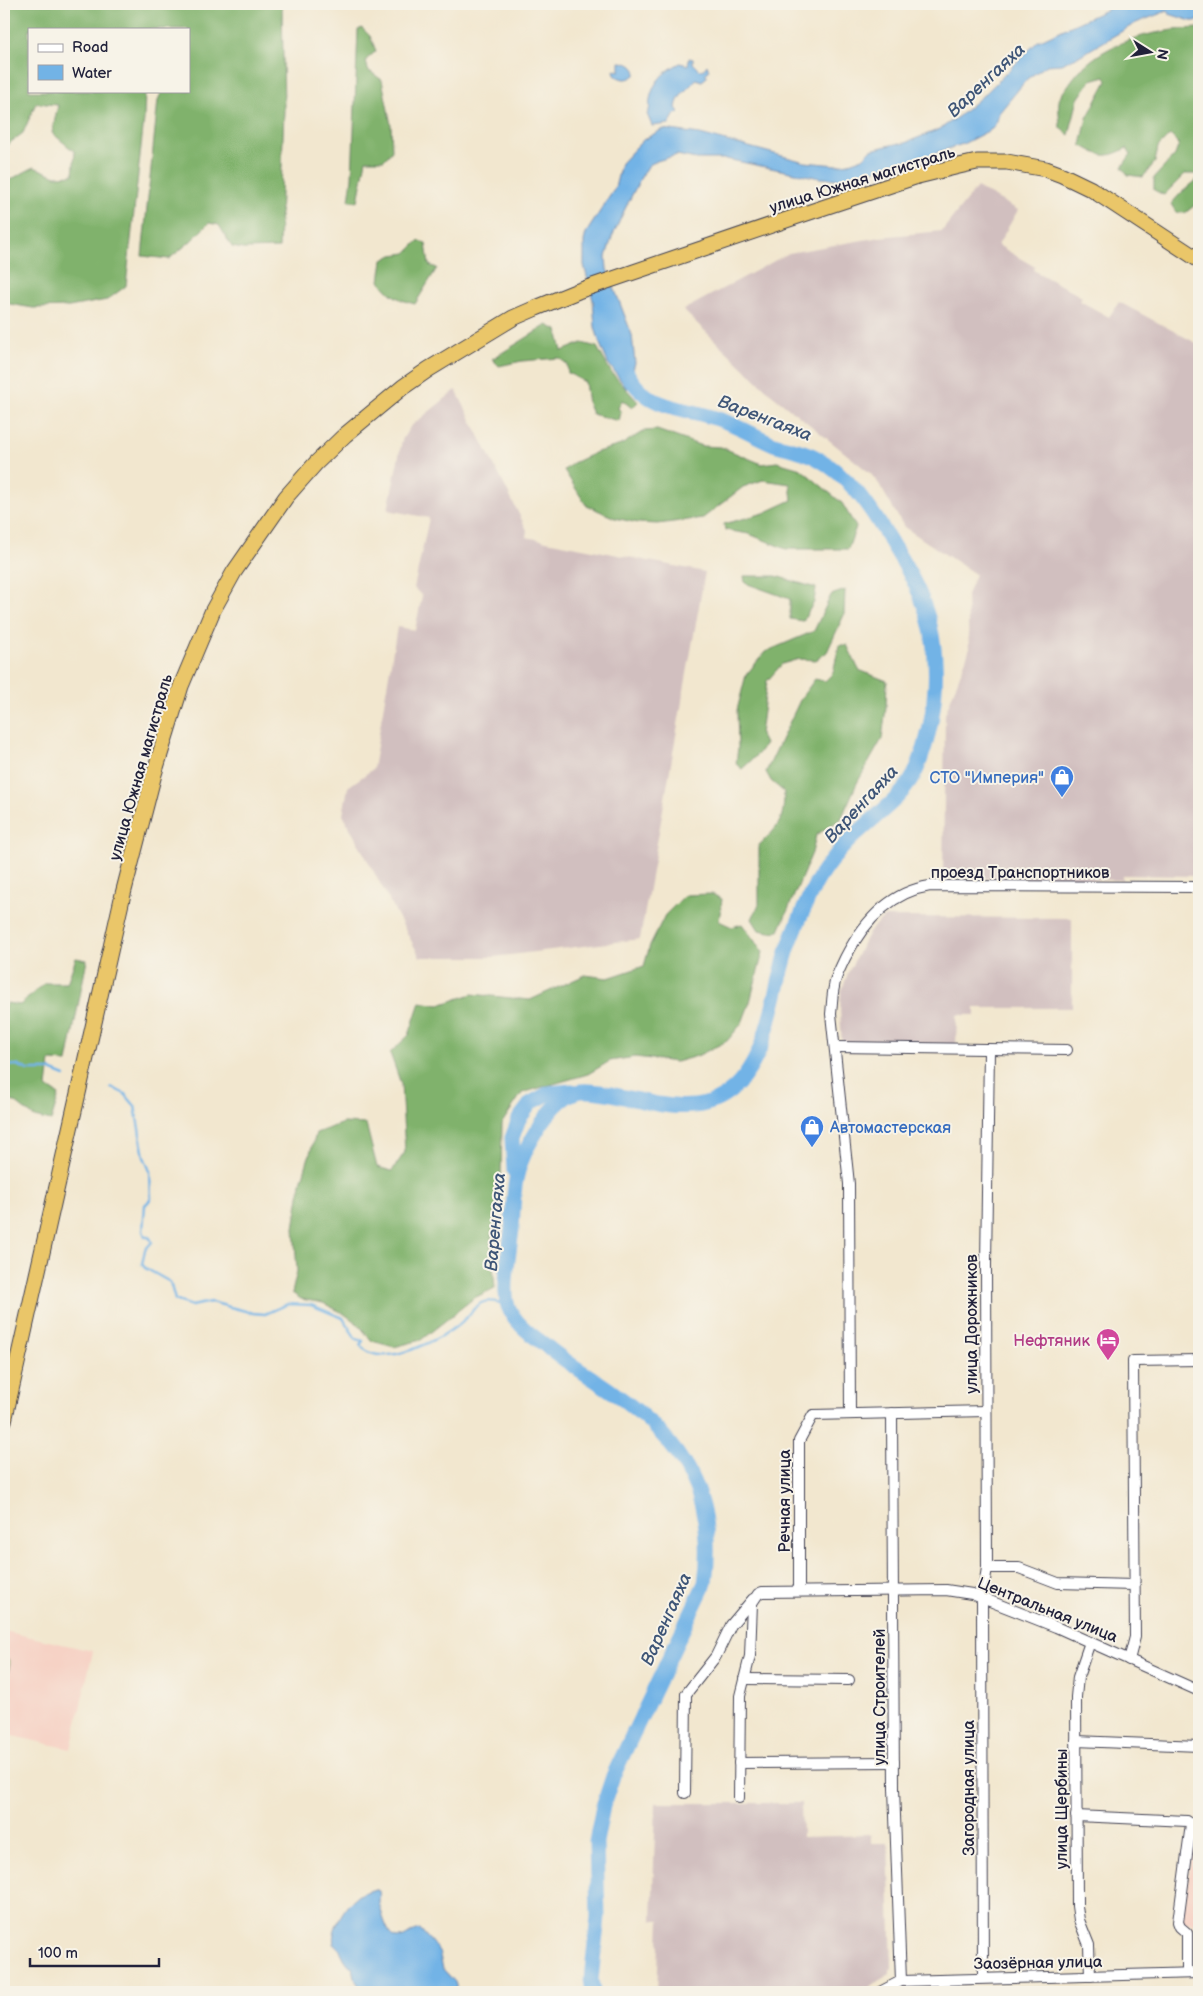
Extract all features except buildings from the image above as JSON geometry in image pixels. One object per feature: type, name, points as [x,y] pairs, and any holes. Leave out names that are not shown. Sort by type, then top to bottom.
[{"type":"highway","name":"улица Южная магистраль","points":[[4,1421],[108,959],[142,816],[169,721],[181,686],[213,610],[234,572],[286,497],[316,463],[345,435],[403,387],[459,350],[514,318],[578,291],[911,178],[959,166],[993,161],[1016,163],[1046,169],[1077,181],[1199,260]]},
{"type":"street","name":"проезд Транспортников","points":[[850,1414],[849,1184],[831,1014],[837,974],[863,927],[885,906],[917,888],[945,886],[1199,887]]},
{"type":"street","points":[[836,1047],[1067,1050]]},
{"type":"street","name":"улица Дорожников","points":[[982,1598],[987,1568],[986,1412],[989,1050]]},
{"type":"street","points":[[1129,1660],[1133,1651],[1135,1637],[1133,1361],[1199,1360]]},
{"type":"street","points":[[850,1414],[986,1412]]},
{"type":"street","name":"улица Строителей","points":[[892,1413],[894,1762],[901,1981]]},
{"type":"street","name":"Речная улица","points":[[799,1591],[799,1441],[813,1415],[850,1414]]},
{"type":"street","points":[[987,1568],[1019,1568],[1058,1583],[1134,1585]]},
{"type":"street","name":"Центральная улица","points":[[756,1596],[762,1592],[957,1590],[982,1598],[1090,1642],[1199,1691]]},
{"type":"street","points":[[739,1798],[740,1696],[750,1656],[756,1596]]},
{"type":"street","points":[[685,1793],[686,1694],[716,1656],[731,1625],[756,1596]]},
{"type":"street","name":"Загородная улица","points":[[982,1598],[983,1978]]},
{"type":"street","name":"улица Щербины","points":[[1090,1642],[1081,1667],[1077,1687],[1076,1741],[1077,1906],[1079,1920],[1089,1945],[1090,1976]]},
{"type":"street","points":[[744,1680],[850,1680]]},
{"type":"street","points":[[1076,1741],[1199,1746]]},
{"type":"street","points":[[739,1763],[894,1762]]},
{"type":"street","points":[[1076,1816],[1187,1821],[1191,1824],[1178,1922],[1180,1927],[1188,1933],[1187,1973]]},
{"type":"street","name":"Заозёрная улица","points":[[880,1992],[901,1981],[1199,1973]]},
{"type":"shaded area","points":[[977,187],[1018,210],[998,245],[1035,267],[1033,270],[1082,297],[1080,301],[1109,317],[1119,302],[1196,343],[1199,341],[1199,876],[1122,875],[1122,880],[943,878],[945,714],[969,651],[967,595],[975,574],[904,527],[879,484],[870,473],[769,392],[683,310],[789,253],[880,237],[942,231]]},
{"type":"shaded area","points":[[456,390],[527,530],[526,537],[705,572],[640,939],[494,957],[420,957],[343,815],[348,787],[373,769],[397,627],[415,630],[422,596],[414,588],[429,518],[388,510],[402,440],[410,427]]},
{"type":"shaded area","points":[[885,917],[1072,918],[1072,1008],[975,1008],[975,1015],[957,1015],[956,1046],[842,1045],[841,993],[848,973],[867,936],[875,925]]},
{"type":"shaded area","points":[[4,1631],[93,1651],[71,1749],[4,1734]]},
{"type":"shaded area","points":[[656,1803],[801,1803],[802,1837],[871,1835],[871,1843],[888,1843],[892,1967],[890,1974],[865,1992],[657,1992],[660,1920],[652,1920]]},
{"type":"shaded area","points":[[1199,1817],[1199,1925],[1182,1921]]},
{"type":"green space","points":[[4,4],[282,4],[284,110],[279,248],[243,249],[232,247],[219,225],[209,223],[169,259],[142,256],[158,100],[162,92],[190,92],[190,28],[28,28],[28,92],[145,92],[144,119],[126,286],[107,300],[69,307],[33,308],[4,303],[4,183],[34,167],[56,176],[73,175],[75,152],[52,133],[58,105],[36,103],[23,133],[4,147]]},
{"type":"green space","points":[[362,28],[370,36],[376,51],[366,60],[368,70],[382,80],[391,125],[392,151],[384,160],[366,160],[358,201],[349,201],[352,178],[358,30]]},
{"type":"green space","points":[[1199,28],[1199,174],[1185,174],[1164,195],[1154,190],[1154,178],[1175,155],[1179,144],[1170,135],[1158,147],[1155,162],[1143,177],[1128,175],[1122,167],[1131,154],[1127,148],[1113,154],[1104,155],[1081,145],[1087,118],[1107,81],[1105,76],[1091,80],[1078,99],[1069,135],[1060,128],[1060,97],[1081,70],[1094,58],[1126,41],[1162,32]]},
{"type":"green space","points":[[1199,178],[1199,202],[1185,213],[1176,212],[1171,204]]},
{"type":"green space","points":[[418,241],[426,243],[429,265],[437,268],[415,304],[395,296],[380,281],[383,260],[392,255],[406,253]]},
{"type":"green space","points":[[547,325],[557,330],[562,351],[582,343],[597,347],[611,372],[638,402],[632,408],[622,400],[618,408],[621,412],[619,421],[592,414],[588,404],[585,382],[568,373],[567,364],[559,358],[522,361],[499,366],[492,359]]},
{"type":"green space","points":[[657,430],[702,446],[721,447],[762,464],[777,462],[801,469],[842,503],[856,527],[848,549],[786,549],[749,534],[725,530],[724,524],[764,513],[792,500],[790,484],[763,480],[743,487],[703,518],[658,524],[638,523],[615,518],[586,505],[564,470],[573,463],[597,452],[621,445],[644,431]]},
{"type":"green space","points":[[744,576],[776,576],[816,588],[814,602],[803,621],[790,619],[790,599],[745,583]]},
{"type":"green space","points":[[845,590],[844,615],[827,652],[816,660],[799,659],[782,664],[767,681],[760,734],[765,744],[758,754],[742,769],[736,764],[738,747],[737,710],[746,675],[765,652],[814,631],[831,595]]},
{"type":"green space","points":[[839,645],[847,645],[859,670],[887,681],[882,739],[857,783],[841,819],[816,835],[812,853],[779,931],[759,930],[752,919],[759,904],[759,845],[772,833],[779,822],[784,802],[784,792],[771,781],[766,772],[801,698],[815,679],[825,681],[833,673]]},
{"type":"green space","points":[[712,894],[722,899],[719,921],[732,927],[742,924],[763,952],[750,1002],[742,1023],[727,1041],[697,1056],[676,1062],[635,1057],[610,1061],[588,1074],[522,1093],[502,1123],[501,1181],[491,1244],[495,1288],[474,1298],[421,1340],[394,1347],[372,1341],[358,1324],[343,1313],[323,1303],[301,1299],[292,1293],[297,1271],[294,1228],[301,1183],[316,1133],[343,1123],[366,1124],[377,1167],[392,1171],[405,1152],[401,1084],[390,1053],[409,1035],[420,1002],[439,1005],[472,994],[530,1000],[585,975],[608,978],[644,966],[650,945],[665,915],[685,895]]},
{"type":"green space","points":[[76,958],[87,960],[67,1062],[50,1061],[47,1087],[59,1095],[51,1121],[34,1117],[15,1102],[4,1100],[4,1008],[7,1003],[20,1005],[45,983],[67,983]]},
{"type":"green space","points":[[4,1654],[10,1662],[4,1696]]},
{"type":"water","points":[[1119,4],[1199,4],[1199,21],[1191,21],[1169,14],[1167,11],[1136,23],[1081,55],[1061,64],[1047,65],[1027,79],[999,113],[992,129],[963,144],[914,162],[907,161],[892,164],[852,178],[841,179],[820,178],[726,159],[696,159],[677,155],[649,165],[624,211],[612,237],[606,257],[607,269],[632,335],[635,363],[627,389],[608,363],[595,327],[593,300],[584,265],[584,241],[586,233],[615,188],[621,163],[643,140],[663,129],[700,134],[805,162],[836,165],[849,163],[863,158],[871,150],[905,143],[940,129],[959,116],[987,92],[1038,41]]},
{"type":"water","points":[[689,58],[693,59],[693,63],[700,70],[704,69],[707,65],[709,71],[705,74],[708,76],[702,81],[696,79],[681,96],[676,108],[679,112],[675,114],[669,124],[652,126],[647,114],[654,87],[661,77],[674,66],[680,63],[688,65]]},
{"type":"water","points":[[620,62],[631,65],[635,69],[636,74],[626,79],[615,75],[614,70],[620,71]]},
{"type":"water","points":[[375,1889],[379,1891],[379,1903],[391,1934],[402,1938],[420,1929],[439,1951],[443,1969],[455,1982],[458,1992],[363,1992],[356,1981],[353,1968],[346,1962],[340,1950],[334,1944],[333,1938],[340,1916],[354,1898]]},
{"type":"waterway","name":"Варенгаяха","points":[[593,1992],[591,1979],[598,1917],[596,1842],[603,1806],[613,1776],[705,1583],[706,1524],[700,1498],[690,1474],[676,1452],[659,1431],[614,1393],[565,1361],[532,1335],[520,1325],[511,1313],[506,1299],[506,1279],[516,1177],[521,1161],[537,1130],[558,1103],[575,1092],[594,1091],[681,1107],[711,1102],[724,1096],[739,1084],[760,1049],[790,942],[816,883],[841,849],[901,794],[917,769],[930,728],[935,684],[933,641],[929,620],[919,592],[874,515],[848,482],[827,464],[810,455],[774,444],[725,421],[660,403],[638,389],[629,377],[621,360]]},
{"type":"waterway","points":[[4,1066],[17,1065],[28,1070],[50,1070],[65,1076]]},
{"type":"waterway","points":[[111,1087],[125,1094],[135,1106],[144,1157],[150,1171],[151,1199],[145,1205],[143,1231],[145,1236],[150,1238],[152,1242],[145,1250],[142,1264],[145,1268],[170,1282],[175,1300],[192,1306],[211,1302],[253,1313],[265,1314],[288,1304],[311,1305],[343,1318],[356,1339],[363,1341],[360,1345],[370,1352],[382,1355],[397,1354],[428,1343],[455,1327],[481,1303],[487,1301],[507,1305]]},
{"type":"waterway","points":[[514,1171],[512,1138],[519,1119],[531,1103],[549,1093],[572,1091]]},
{"type":"place","name":"СТО \"Империя\"","points":[[1062,798]]},
{"type":"place","name":"Автомастерская","points":[[812,1148]]},
{"type":"place","name":"Нефтяник","points":[[1108,1361]]}]
